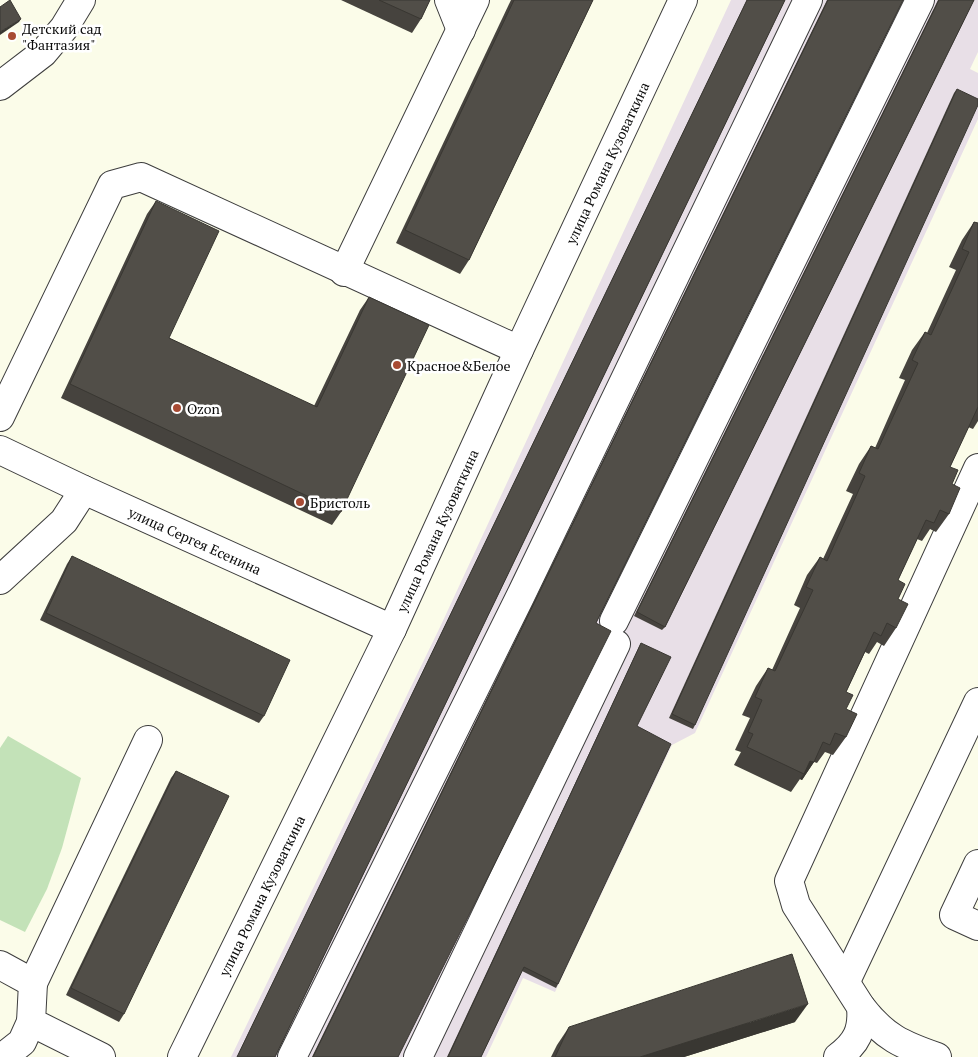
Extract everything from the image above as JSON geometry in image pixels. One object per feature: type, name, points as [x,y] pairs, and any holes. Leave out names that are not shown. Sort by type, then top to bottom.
[{"type":"street","points":[[0,86],[49,47],[64,28],[81,0]]},
{"type":"street","points":[[449,0],[461,30]]},
{"type":"street","points":[[344,272],[475,0]]},
{"type":"street","name":"улица Романа Кузоваткина","points":[[182,1057],[392,629],[519,350],[684,0]]},
{"type":"street","points":[[292,1057],[520,597],[808,0]]},
{"type":"street","points":[[418,1057],[615,633],[920,0]]},
{"type":"street","points":[[0,417],[112,185],[141,177],[344,272],[519,350]]},
{"type":"street","name":"улица Сергея Есенина","points":[[0,450],[392,629]]},
{"type":"street","points":[[937,1057],[902,1045],[885,1035],[861,1007],[796,906],[790,889],[791,874],[978,468]]},
{"type":"street","points":[[0,580],[64,521],[84,490]]},
{"type":"street","points":[[846,981],[978,702]]},
{"type":"street","points":[[3,1057],[22,1042],[31,1022],[33,983],[148,740]]},
{"type":"street","points":[[978,864],[954,916],[978,926]]},
{"type":"street","points":[[0,965],[33,983]]},
{"type":"street","points":[[838,1057],[857,1037],[862,1025],[861,1007]]},
{"type":"street","points":[[31,1022],[101,1057]]},
{"type":"shaded area","points":[[731,0],[978,0],[978,52],[970,69],[978,73],[978,119],[695,733],[672,745],[555,992],[523,978],[486,1057],[231,1057],[441,625]]},
{"type":"green space","points":[[8,736],[81,778],[62,848],[47,889],[25,932],[0,920],[0,748]]},
{"type":"building","points":[[10,0],[21,19],[0,32],[0,7]]},
{"type":"building","points":[[379,0],[430,0],[421,19]]},
{"type":"building","points":[[514,0],[593,0],[469,260],[405,230]]},
{"type":"building","points":[[747,0],[785,0],[275,1057],[237,1057]]},
{"type":"building","points":[[828,0],[903,0],[596,623],[611,631],[398,1057],[313,1057]]},
{"type":"building","points":[[939,0],[974,0],[665,627],[637,612]]},
{"type":"building","points":[[957,89],[978,99],[978,105],[695,725],[672,714]]},
{"type":"building","points":[[156,201],[219,231],[169,338],[317,407],[369,297],[429,325],[341,512],[70,384]]},
{"type":"building","points":[[974,222],[978,223],[978,407],[950,467],[958,470],[952,484],[960,488],[949,514],[940,510],[934,523],[926,520],[898,580],[905,584],[898,599],[908,604],[896,628],[887,623],[881,636],[874,632],[846,692],[853,695],[846,709],[857,714],[846,737],[835,733],[830,745],[823,742],[814,762],[810,761],[804,774],[747,747],[753,734],[748,732],[762,700],[755,697],[768,668],[775,671],[813,590],[806,587],[820,557],[827,561],[865,476],[859,473],[871,446],[878,449],[918,363],[912,360],[925,332],[931,335],[969,252],[962,249]]},
{"type":"building","points":[[72,556],[290,660],[264,716],[46,613]]},
{"type":"building","points":[[641,643],[671,657],[637,726],[671,744],[558,984],[524,967],[481,1057],[448,1057]]},
{"type":"building","points":[[176,771],[229,796],[124,1014],[71,988]]},
{"type":"building","points":[[792,954],[808,1004],[640,1057],[555,1057],[569,1027]]},
{"type":"place","name":"Детский сад \"Фантазия\"","points":[[12,36]]},
{"type":"place","name":"Красное&Белое","points":[[397,365]]},
{"type":"place","name":"Ozon","points":[[177,408]]},
{"type":"place","name":"Бристоль","points":[[300,502]]}]
